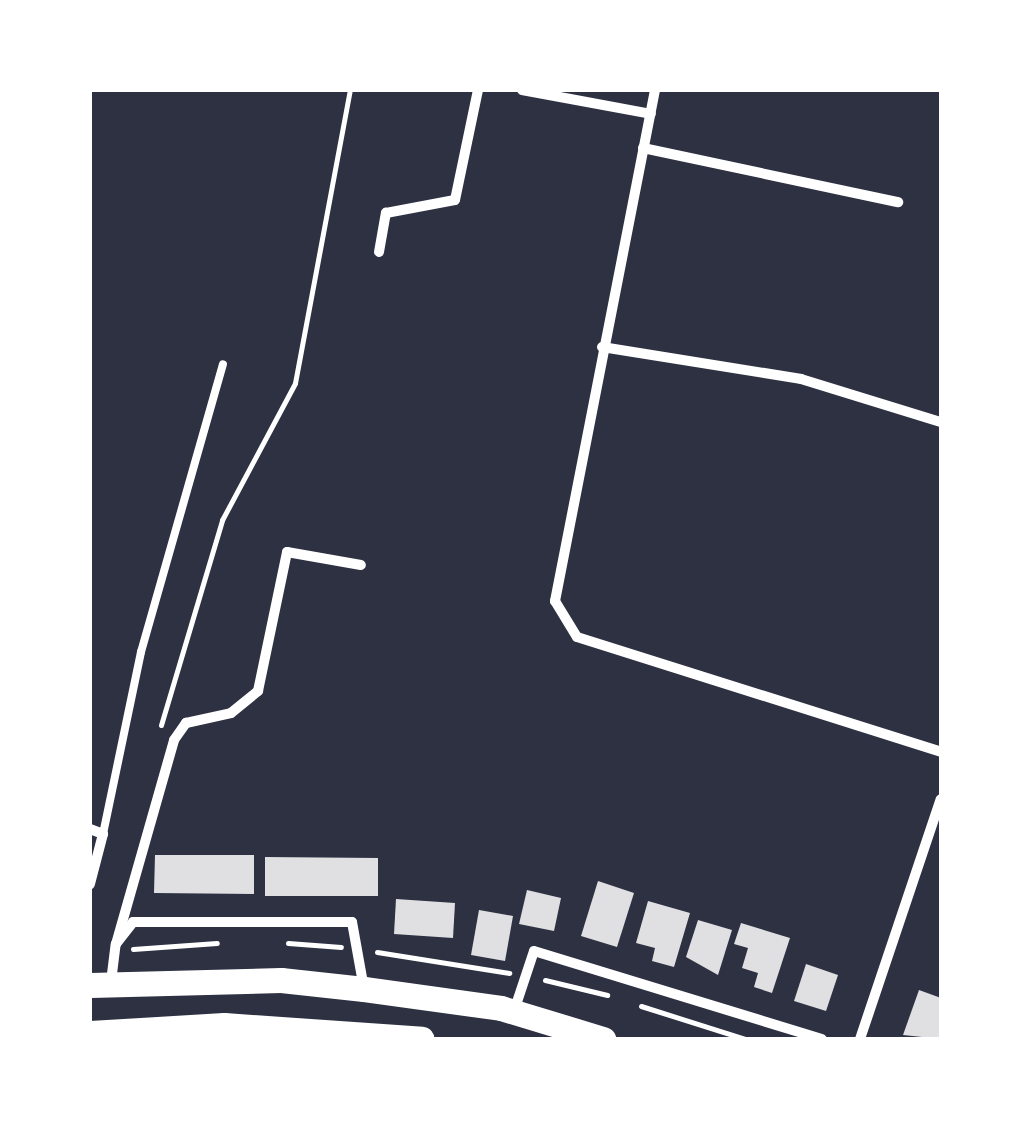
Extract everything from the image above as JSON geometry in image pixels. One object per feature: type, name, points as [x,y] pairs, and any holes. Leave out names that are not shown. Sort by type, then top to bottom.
[{"type":"highway","points":[[100,984],[281,980],[364,989],[514,1012],[603,1039]]},
{"type":"highway","points":[[90,1033],[224,1025],[422,1039]]},
{"type":"street","points":[[380,252],[386,212],[455,200],[478,90]]},
{"type":"street","points":[[522,90],[650,114]]},
{"type":"street","points":[[656,90],[602,347],[555,601],[577,637],[941,752]]},
{"type":"street","points":[[643,148],[898,202]]},
{"type":"street","points":[[602,347],[802,379],[941,422]]},
{"type":"street","points":[[100,984],[116,944],[174,740],[186,722],[231,713],[258,691],[287,552],[361,565]]},
{"type":"street","points":[[860,1039],[941,800]]},
{"type":"street","points":[[90,830],[103,834],[90,884]]},
{"type":"street","points":[[116,944],[133,922],[352,922],[364,989]]},
{"type":"street","points":[[514,1012],[534,951],[822,1039]]},
{"type":"lane","points":[[103,834],[141,652],[223,364]]},
{"type":"path","points":[[155,745],[222,520],[295,383],[350,90]]},
{"type":"building","points":[[155,855],[254,855],[254,894],[154,893]]},
{"type":"building","points":[[265,857],[378,858],[378,896],[265,896]]},
{"type":"building","points":[[598,881],[634,893],[617,947],[581,936]]},
{"type":"building","points":[[527,890],[561,898],[554,931],[519,924]]},
{"type":"building","points":[[396,899],[455,903],[453,938],[394,934]]},
{"type":"building","points":[[648,901],[690,913],[674,967],[652,961],[655,948],[636,943]]},
{"type":"building","points":[[479,910],[513,916],[505,961],[471,955]]},
{"type":"building","points":[[698,920],[732,930],[718,975],[686,957]]},
{"type":"building","points":[[741,923],[790,938],[772,993],[754,987],[758,973],[742,968],[748,948],[734,944]]},
{"type":"building","points":[[806,964],[838,975],[826,1011],[794,1001]]},
{"type":"building","points":[[919,990],[941,998],[941,1039],[903,1035]]}]
